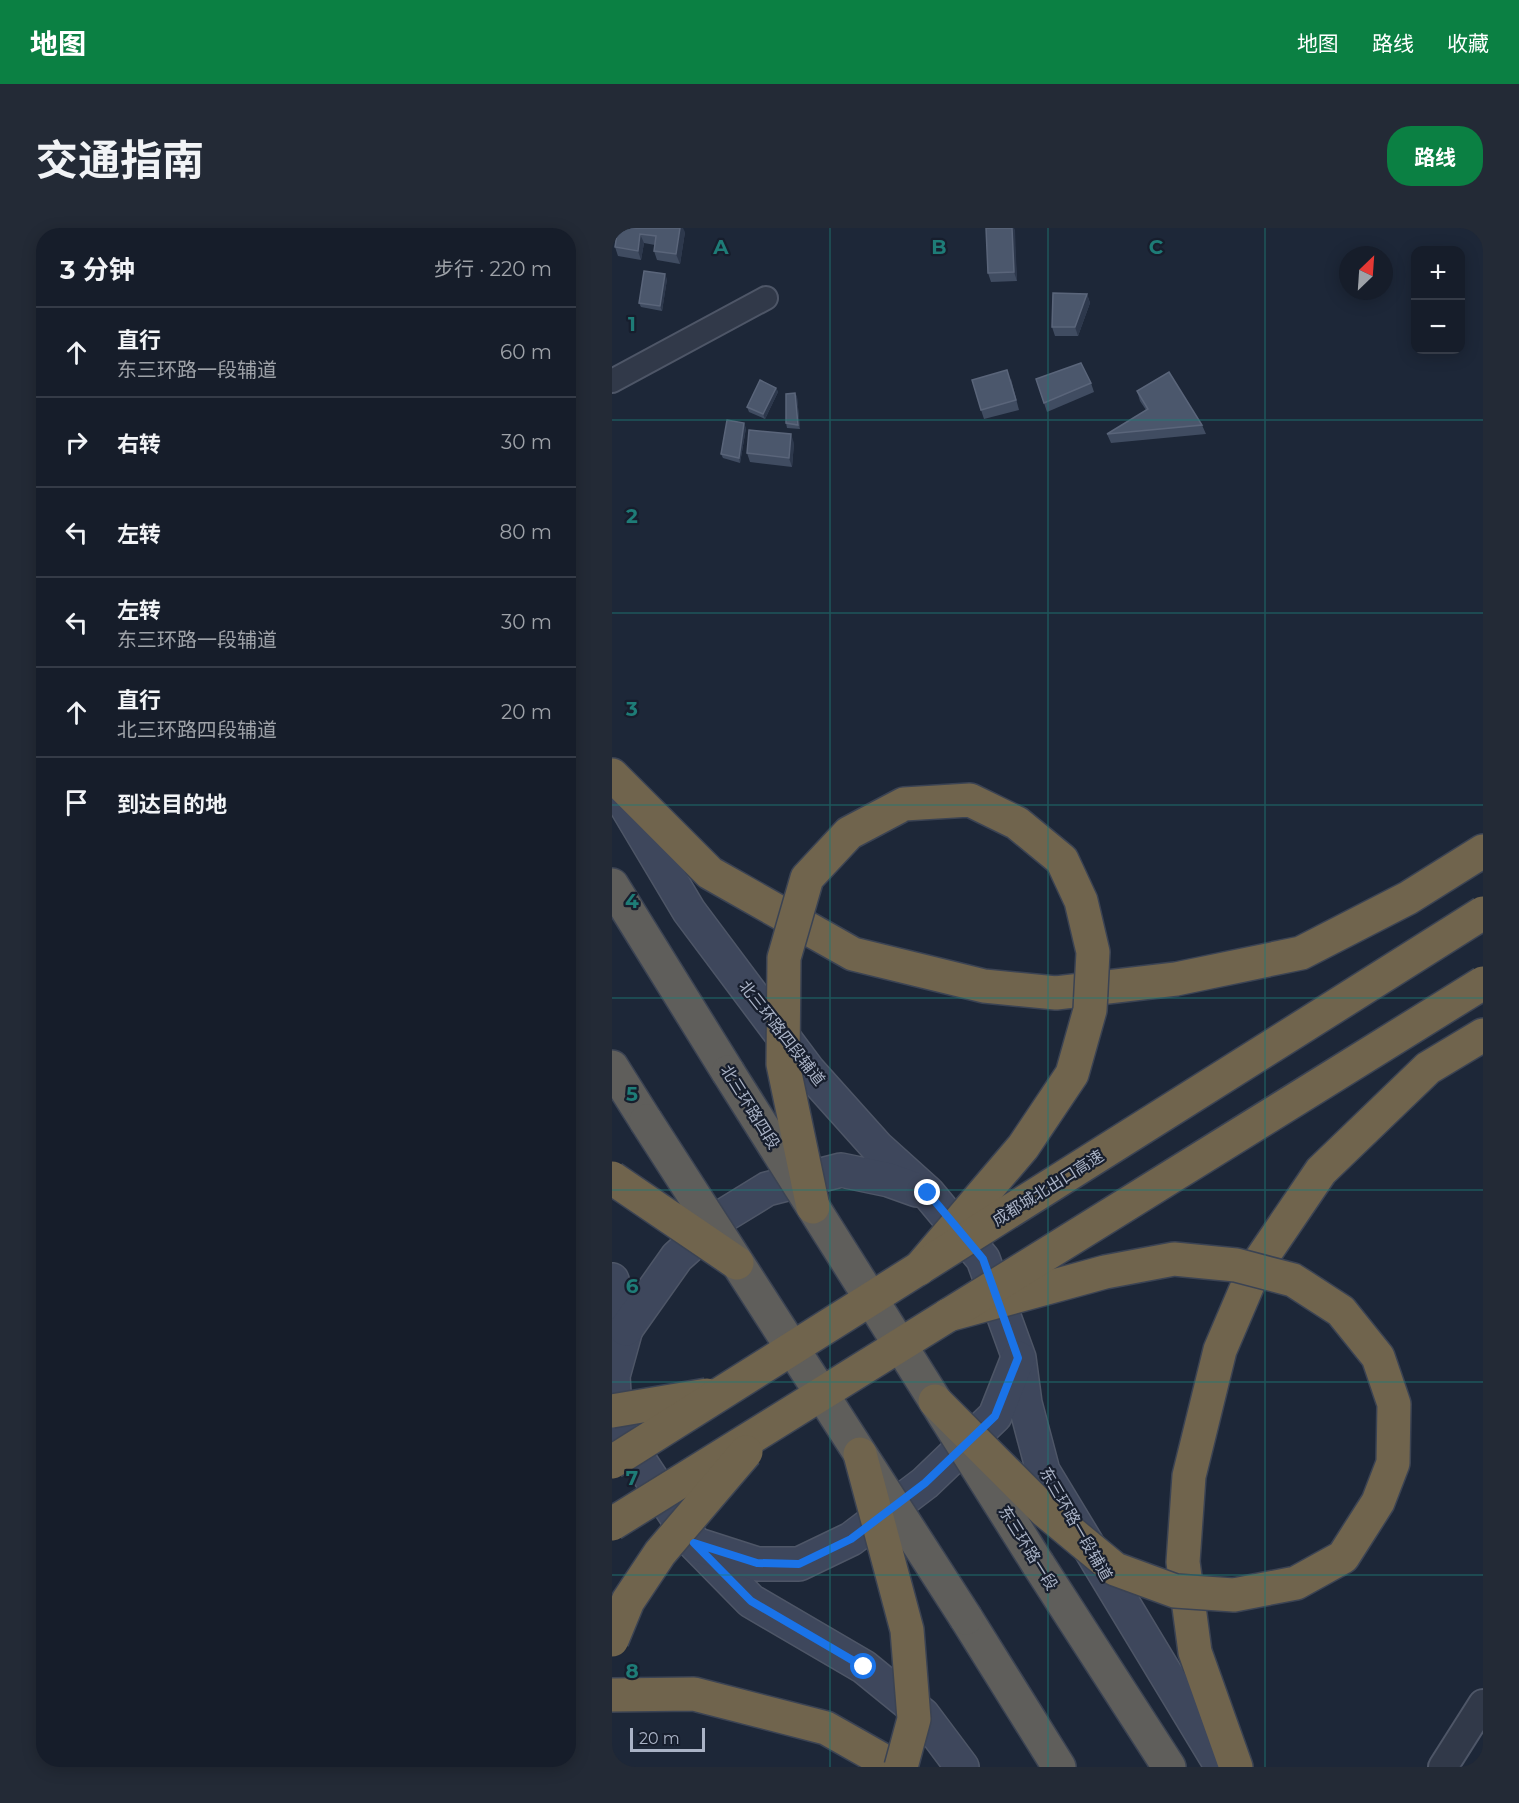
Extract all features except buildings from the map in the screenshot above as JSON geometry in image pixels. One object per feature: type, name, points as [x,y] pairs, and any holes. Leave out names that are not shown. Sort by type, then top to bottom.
[{"type":"highway","points":[[612,775],[710,873],[853,954],[984,986],[1056,993],[1176,979],[1301,953],[1408,898],[1483,851]]},
{"type":"highway","points":[[813,1207],[783,1064],[784,958],[807,878],[849,833],[904,804],[970,800],[1017,823],[1062,861],[1081,901],[1094,952],[1090,1010],[1072,1074],[1023,1147],[919,1269]]},
{"type":"highway","name":"北三环路四段","points":[[612,885],[889,1328]]},
{"type":"highway","name":"成都城北出口高速","points":[[628,1464],[723,1392],[1483,913]]},
{"type":"highway","points":[[612,1524],[1483,983]]},
{"type":"highway","points":[[1236,1767],[1195,1652],[1182,1562],[1189,1476],[1220,1350],[1255,1268],[1321,1171],[1428,1068],[1483,1035]]},
{"type":"highway","points":[[612,1067],[1059,1767]]},
{"type":"highway","points":[[612,1178],[736,1263]]},
{"type":"highway","points":[[935,1401],[1045,1511],[1115,1569],[1176,1591],[1234,1595],[1296,1584],[1343,1557],[1378,1502],[1393,1463],[1394,1404],[1378,1357],[1341,1311],[1293,1280],[1236,1265],[1174,1259],[1105,1272],[948,1315]]},
{"type":"highway","name":"东三环路一段","points":[[889,1328],[1169,1767]]},
{"type":"highway","points":[[612,1411],[723,1392]]},
{"type":"highway","points":[[612,1640],[628,1601],[660,1553],[765,1429]]},
{"type":"highway","points":[[860,1454],[907,1630],[914,1719],[901,1767]]},
{"type":"highway","points":[[612,1695],[694,1694],[826,1728],[895,1767]]},
{"type":"main road","name":"北三环路四段辅道","points":[[612,782],[689,911],[808,1070],[877,1147],[928,1193],[983,1259]]},
{"type":"main road","points":[[928,1193],[889,1180],[841,1170],[767,1189],[723,1216],[677,1257],[626,1329],[613,1376],[616,1425],[628,1464],[694,1543],[751,1601],[864,1667],[924,1715],[962,1767]]},
{"type":"main road","name":"东三环路一段辅道","points":[[983,1259],[1018,1358],[1025,1403],[1043,1471],[1222,1767]]},
{"type":"main road","points":[[612,1280],[626,1329]]},
{"type":"main road","points":[[694,1543],[757,1563],[799,1564],[851,1539],[925,1483],[995,1416],[1018,1358]]},
{"type":"street","points":[[612,381],[766,298]]},
{"type":"street","points":[[1443,1767],[1483,1704]]},
{"type":"route","points":[[864,1667],[751,1601],[694,1543],[757,1563],[799,1564],[851,1539],[925,1483],[995,1416],[1018,1358],[1004,1312],[983,1259],[928,1193]]}]
